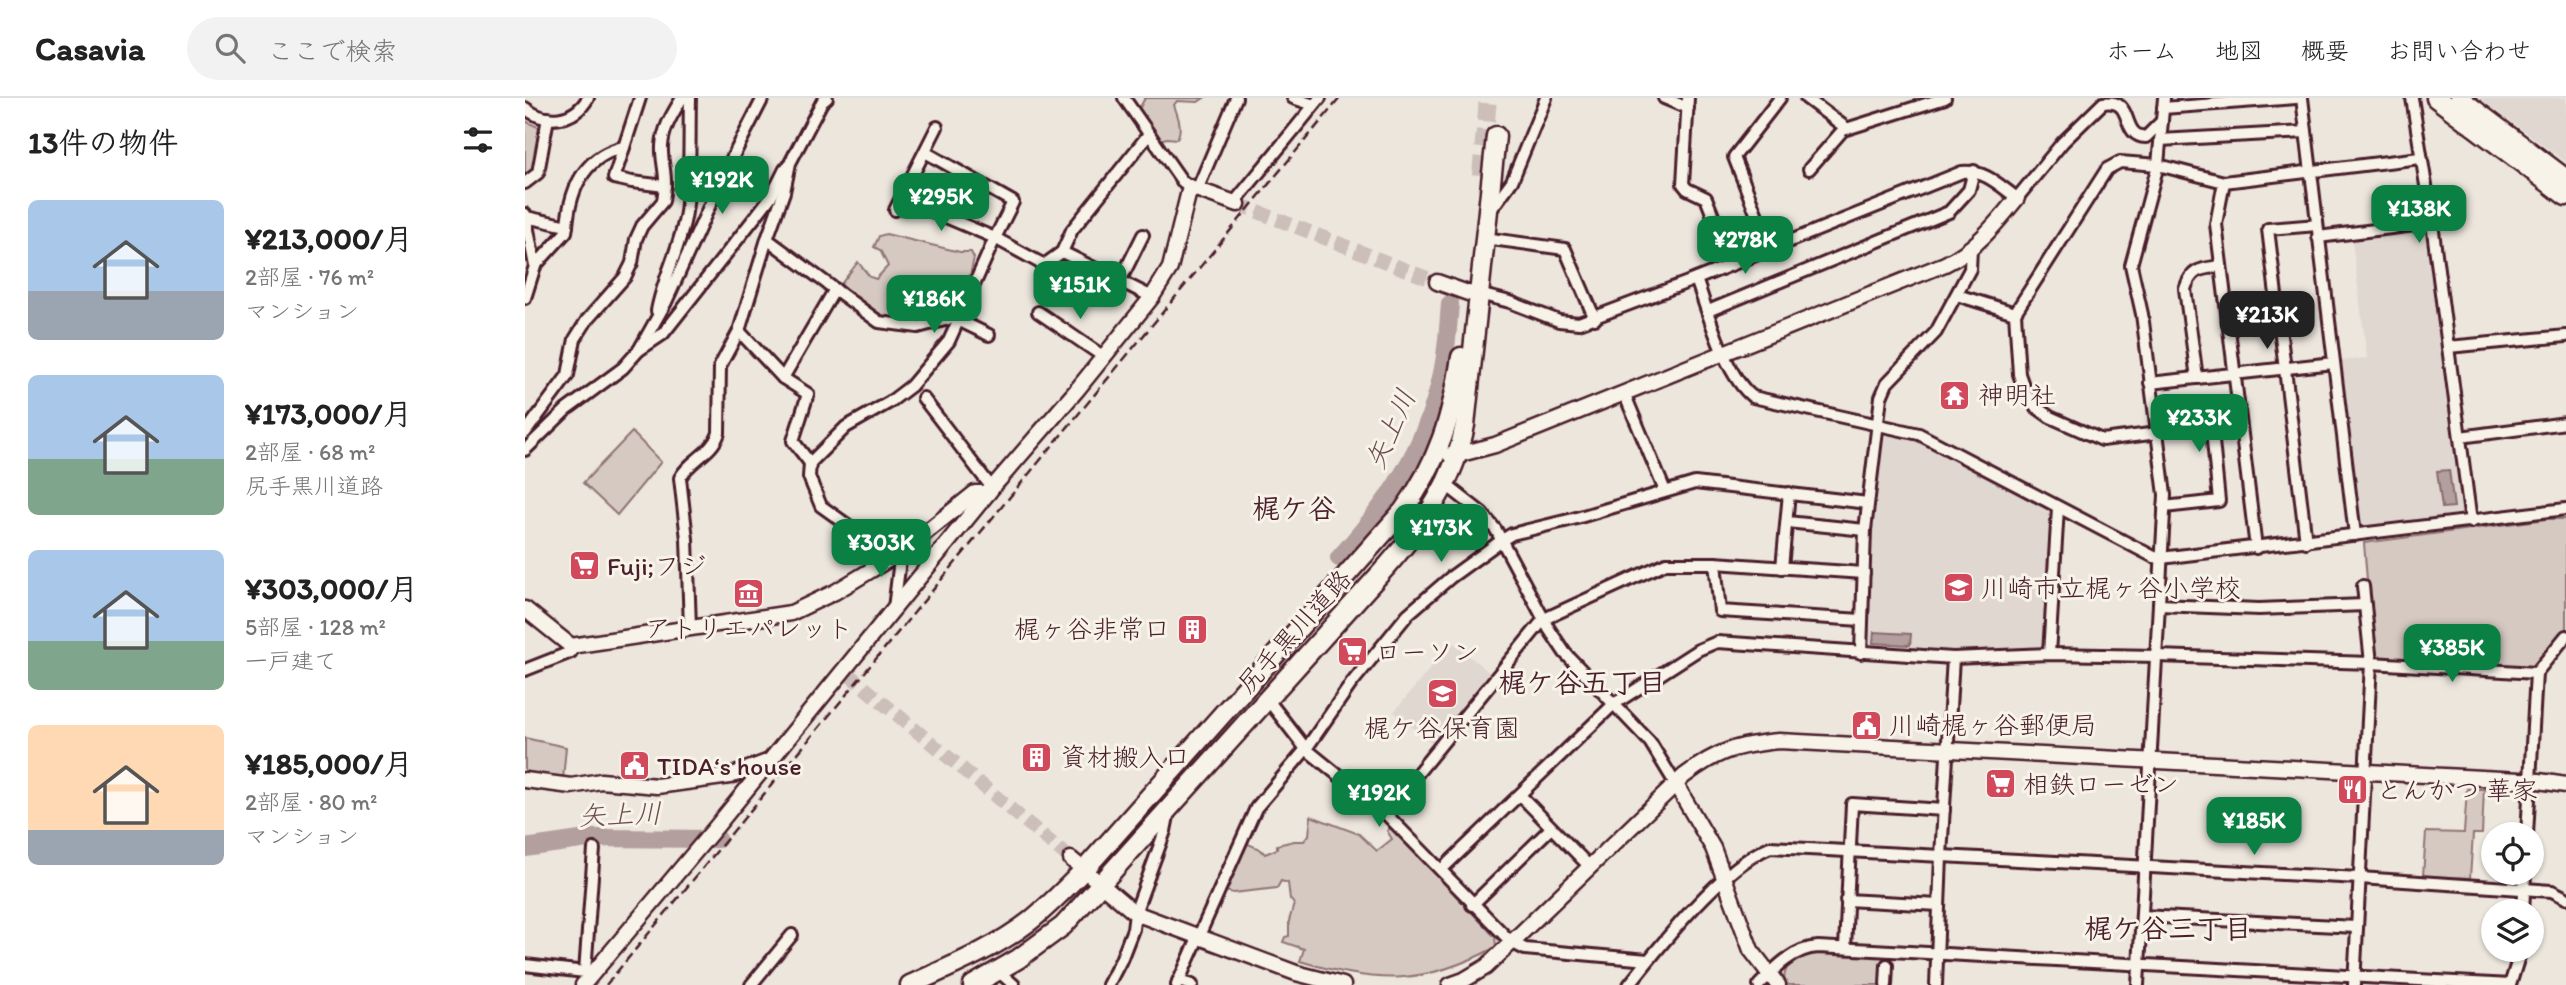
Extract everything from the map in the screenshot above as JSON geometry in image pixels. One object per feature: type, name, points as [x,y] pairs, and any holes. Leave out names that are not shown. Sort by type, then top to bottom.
[{"type":"main road","points":[[2435,98],[2566,197]]},
{"type":"main road","points":[[2459,98],[2566,179]]},
{"type":"main road","name":"尻手黒川道路","points":[[910,985],[966,959],[1028,922],[1078,864],[1403,511],[1423,483],[1438,453],[1454,402],[1488,213],[1496,136]]},
{"type":"main road","name":"尻手黒川道路","points":[[973,985],[1063,926],[1418,530],[1445,484],[1457,455],[1468,406],[1481,175]]},
{"type":"street","points":[[525,108],[535,115],[567,118],[581,108],[588,98]]},
{"type":"street","points":[[640,98],[614,178],[632,183],[665,186]]},
{"type":"street","points":[[525,433],[568,375],[575,339],[587,320],[625,277],[632,263],[636,239],[642,226],[663,201],[663,137],[682,98]]},
{"type":"street","points":[[656,320],[661,292],[671,270],[686,212],[690,98]]},
{"type":"street","points":[[525,450],[566,410],[623,368],[639,350],[666,302],[723,176],[763,98]]},
{"type":"street","points":[[639,350],[663,334],[772,195],[827,98]]},
{"type":"street","points":[[1124,98],[1182,181],[1193,188],[1236,203],[1317,102],[1293,98]]},
{"type":"street","points":[[587,979],[846,672],[990,491],[1152,297],[1170,268],[1193,188],[1236,98]]},
{"type":"street","points":[[1488,213],[1512,181],[1546,98]]},
{"type":"street","points":[[1664,98],[1688,103],[1683,184],[1687,189],[1706,198],[1732,264]]},
{"type":"street","points":[[1770,249],[1734,157],[1780,98]]},
{"type":"street","points":[[1806,98],[1821,102],[1846,128]]},
{"type":"street","points":[[1809,169],[1846,128],[1909,103],[1945,98]]},
{"type":"street","points":[[2138,985],[2164,507],[2158,433],[2142,314],[2131,265],[2158,165],[2164,103],[2296,98]]},
{"type":"street","points":[[2302,98],[2355,535]]},
{"type":"street","points":[[2412,98],[2432,223],[2471,522]]},
{"type":"street","points":[[1438,453],[1457,455],[1495,445],[1945,264],[1971,248],[1994,226],[2063,142],[2103,103],[2118,103],[2124,109],[2132,131],[2140,136],[2146,136],[2162,121]]},
{"type":"street","points":[[525,183],[538,173],[548,118]]},
{"type":"street","points":[[895,209],[937,127]]},
{"type":"street","points":[[2160,140],[2306,132]]},
{"type":"street","points":[[901,198],[995,238],[1044,265],[1062,252],[1072,230],[1149,134]]},
{"type":"street","points":[[525,298],[535,266],[566,232],[569,203],[577,182],[606,151],[624,147]]},
{"type":"street","points":[[896,554],[821,506],[809,477],[810,463],[846,427],[912,386],[949,341],[1013,202],[925,152]]},
{"type":"street","points":[[2158,433],[2102,440],[2050,417],[2036,407],[2026,394],[2019,374],[2015,313],[2108,169],[2120,162],[2158,165],[2224,182],[2420,158]]},
{"type":"street","points":[[690,628],[687,539],[680,478],[683,472],[711,449],[719,433],[720,366],[739,331],[784,192],[790,163]]},
{"type":"street","points":[[1708,311],[1949,212],[1969,190],[1974,171]]},
{"type":"street","points":[[1437,282],[1510,302],[1570,324],[1595,319],[1770,249],[1837,226],[1942,178],[1974,171],[1986,175],[2017,198]]},
{"type":"street","points":[[2224,182],[2216,224],[2256,548]]},
{"type":"street","points":[[535,266],[525,216],[567,226]]},
{"type":"street","points":[[2318,237],[2432,223]]},
{"type":"street","points":[[2306,542],[2269,229],[2317,225]]},
{"type":"street","points":[[1120,281],[1143,235]]},
{"type":"street","points":[[1484,238],[1565,249],[1595,319]]},
{"type":"street","points":[[767,239],[879,321],[918,327],[959,318],[989,335]]},
{"type":"street","points":[[1861,653],[1865,530],[1881,397],[1887,383],[1936,332],[1969,270],[1971,248]]},
{"type":"street","points":[[1062,252],[1152,297]]},
{"type":"street","points":[[2197,378],[2185,289],[2189,277],[2198,270],[2221,266]]},
{"type":"street","points":[[1696,279],[1724,353],[1742,388],[1753,397],[1919,434],[2058,508],[2161,558],[2566,509]]},
{"type":"street","points":[[783,378],[835,289]]},
{"type":"street","points":[[1957,295],[2015,313]]},
{"type":"street","points":[[1038,312],[1104,357]]},
{"type":"street","points":[[739,331],[790,385],[808,394],[793,441],[810,463]]},
{"type":"street","points":[[2448,346],[2566,335]]},
{"type":"street","points":[[2150,383],[2334,363]]},
{"type":"street","points":[[1624,393],[1665,492]]},
{"type":"street","points":[[923,398],[990,491]]},
{"type":"street","points":[[2460,437],[2566,423]]},
{"type":"street","points":[[2164,507],[2219,501],[2212,431],[2240,425]]},
{"type":"street","points":[[1192,985],[1178,983],[1196,937],[1205,923],[1256,808],[1307,749],[1351,684],[1408,614],[1451,577],[1501,540],[1512,534],[1695,483],[1868,503]]},
{"type":"street","points":[[1445,484],[1482,513],[1501,540],[1565,653],[1650,742],[1713,848],[1751,950],[1768,982],[1795,953],[1806,948],[2139,963],[2276,972],[2354,981],[2510,985],[2519,962]]},
{"type":"street","points":[[525,609],[571,646],[791,613],[835,593],[896,554],[975,494],[990,491]]},
{"type":"street","points":[[1782,568],[1790,493]]},
{"type":"street","points":[[2049,654],[2058,508]]},
{"type":"street","points":[[1787,522],[1865,530]]},
{"type":"street","points":[[894,610],[896,554]]},
{"type":"street","points":[[1385,813],[1545,619],[1666,563],[1715,563],[1864,573]]},
{"type":"street","points":[[1715,563],[1720,611],[1862,620]]},
{"type":"street","points":[[2354,981],[2371,663],[2363,586]]},
{"type":"street","points":[[2159,605],[2259,609],[2365,605]]},
{"type":"street","points":[[2527,822],[2536,673],[2566,637]]},
{"type":"street","points":[[1441,870],[1614,704],[1697,650],[1717,642],[1953,658],[2049,654],[2157,656],[2371,663],[2536,673]]},
{"type":"street","points":[[525,670],[571,652]]},
{"type":"street","points":[[1936,985],[1953,658]]},
{"type":"street","points":[[1268,699],[1307,749],[1385,813],[1511,942],[1525,949],[1648,960]]},
{"type":"street","points":[[1450,985],[1486,967],[1675,783],[1703,762],[1741,744],[1779,741],[2150,759],[2566,785]]},
{"type":"street","points":[[525,780],[571,786],[601,781],[657,786],[730,776],[769,761]]},
{"type":"street","points":[[1520,794],[1589,866]]},
{"type":"street","points":[[1845,948],[1852,804],[1944,810]]},
{"type":"street","points":[[1108,985],[1129,939],[1135,914],[1165,831],[1168,811]]},
{"type":"street","points":[[1472,905],[1551,828]]},
{"type":"street","points":[[1629,985],[1683,920],[1752,855],[1770,847],[2360,878],[2552,891],[2566,898]]},
{"type":"street","points":[[587,979],[594,849]]},
{"type":"street","points":[[1078,864],[1135,914],[1294,979],[1343,985]]},
{"type":"street","points":[[2523,899],[2524,885]]},
{"type":"street","points":[[1846,900],[1939,905]]},
{"type":"street","points":[[2142,916],[2356,927]]},
{"type":"street","points":[[751,985],[792,935]]},
{"type":"street","points":[[525,965],[587,979]]},
{"type":"street","points":[[1886,985],[1887,965]]},
{"type":"street","points":[[998,971],[1014,985]]},
{"type":"street","points":[[2276,972],[2276,985]]},
{"type":"shaded area","points":[[1145,98],[1204,98],[1198,102],[1177,101],[1174,105],[1180,126],[1179,135],[1177,139],[1159,140],[1139,109]]},
{"type":"shaded area","points":[[2479,98],[2566,98],[2566,162]]},
{"type":"shaded area","points":[[525,121],[538,127],[540,132],[534,169],[525,179]]},
{"type":"shaded area","points":[[2425,229],[2463,513],[2461,517],[2368,530],[2361,524],[2341,361],[2367,358],[2352,240]]},
{"type":"shaded area","points":[[886,234],[960,252],[971,252],[974,258],[969,280],[956,307],[923,320],[896,320],[871,309],[844,288],[841,284],[858,262],[870,277],[876,279],[888,266],[880,250],[874,247],[879,236]]},
{"type":"shaded area","points":[[632,432],[661,462],[617,515],[583,483]]},
{"type":"shaded area","name":"川崎市立梶ヶ谷小学校","points":[[1888,434],[1921,443],[2049,509],[2051,538],[2045,638],[2041,650],[1962,651],[1872,646],[1865,641],[1875,499],[1883,438]]},
{"type":"shaded area","points":[[2449,470],[2454,507],[2442,508],[2437,471]]},
{"type":"shaded area","points":[[2547,519],[2566,519],[2566,629],[2536,673],[2379,659],[2373,654],[2364,543]]},
{"type":"shaded area","points":[[1874,632],[1911,634],[1910,645],[1873,643]]},
{"type":"shaded area","name":"梶ケ谷保育園","points":[[1452,642],[1491,674],[1432,744],[1394,712]]},
{"type":"shaded area","points":[[525,738],[566,747],[563,779],[525,771]]},
{"type":"shaded area","points":[[2467,789],[2484,789],[2481,834],[2473,834],[2470,878],[2423,876],[2426,832],[2464,833]]},
{"type":"shaded area","points":[[1311,816],[1359,834],[1377,851],[1392,839],[1387,831],[1391,827],[1495,937],[1496,947],[1447,969],[1401,977],[1354,974],[1300,961],[1304,949],[1283,942],[1285,937],[1289,936],[1289,921],[1294,904],[1290,899],[1288,883],[1281,881],[1277,888],[1233,893],[1226,891],[1246,843],[1265,854],[1277,849],[1277,845],[1304,841],[1309,835]]},
{"type":"shaded area","points":[[1819,951],[1884,954],[1882,985],[1788,985],[1784,980],[1791,963],[1800,956]]},
{"type":"waterway","name":"矢上川","points":[[1339,558],[1389,495],[1416,450],[1435,400],[1444,365],[1450,304]]},
{"type":"waterway","name":"矢上川","points":[[525,848],[594,838],[718,839]]},
{"type":"tunnel","points":[[1481,175],[1488,98]]},
{"type":"tunnel","points":[[1238,204],[1437,282]]},
{"type":"tunnel","points":[[848,674],[1071,859]]},
{"type":"railway","points":[[606,985],[1340,98]]},
{"type":"place","name":"神明社","points":[[1955,395]]},
{"type":"place","name":"Fuji;フジ","points":[[584,566]]},
{"type":"place","name":"川崎市立梶ヶ谷小学校","points":[[1958,588]]},
{"type":"place","name":"アトリエパレット","points":[[749,593]]},
{"type":"place","name":"梶ヶ谷非常口","points":[[1193,629]]},
{"type":"place","name":"ローソン","points":[[1352,652]]},
{"type":"place","name":"梶ケ谷保育園","points":[[1442,693]]},
{"type":"place","name":"川崎梶ヶ谷郵便局","points":[[1866,725]]},
{"type":"place","name":"資材搬入口","points":[[1037,757]]},
{"type":"place","name":"TIDA‘s house","points":[[634,766]]},
{"type":"place","name":"相鉄ローゼン","points":[[2000,784]]},
{"type":"place","name":"とんかつ 華家","points":[[2353,790]]},
{"type":"district","name":"梶ケ谷","points":[[1294,508]]},
{"type":"district","name":"梶ケ谷五丁目","points":[[1582,682]]},
{"type":"district","name":"梶ケ谷三丁目","points":[[2168,928]]}]
